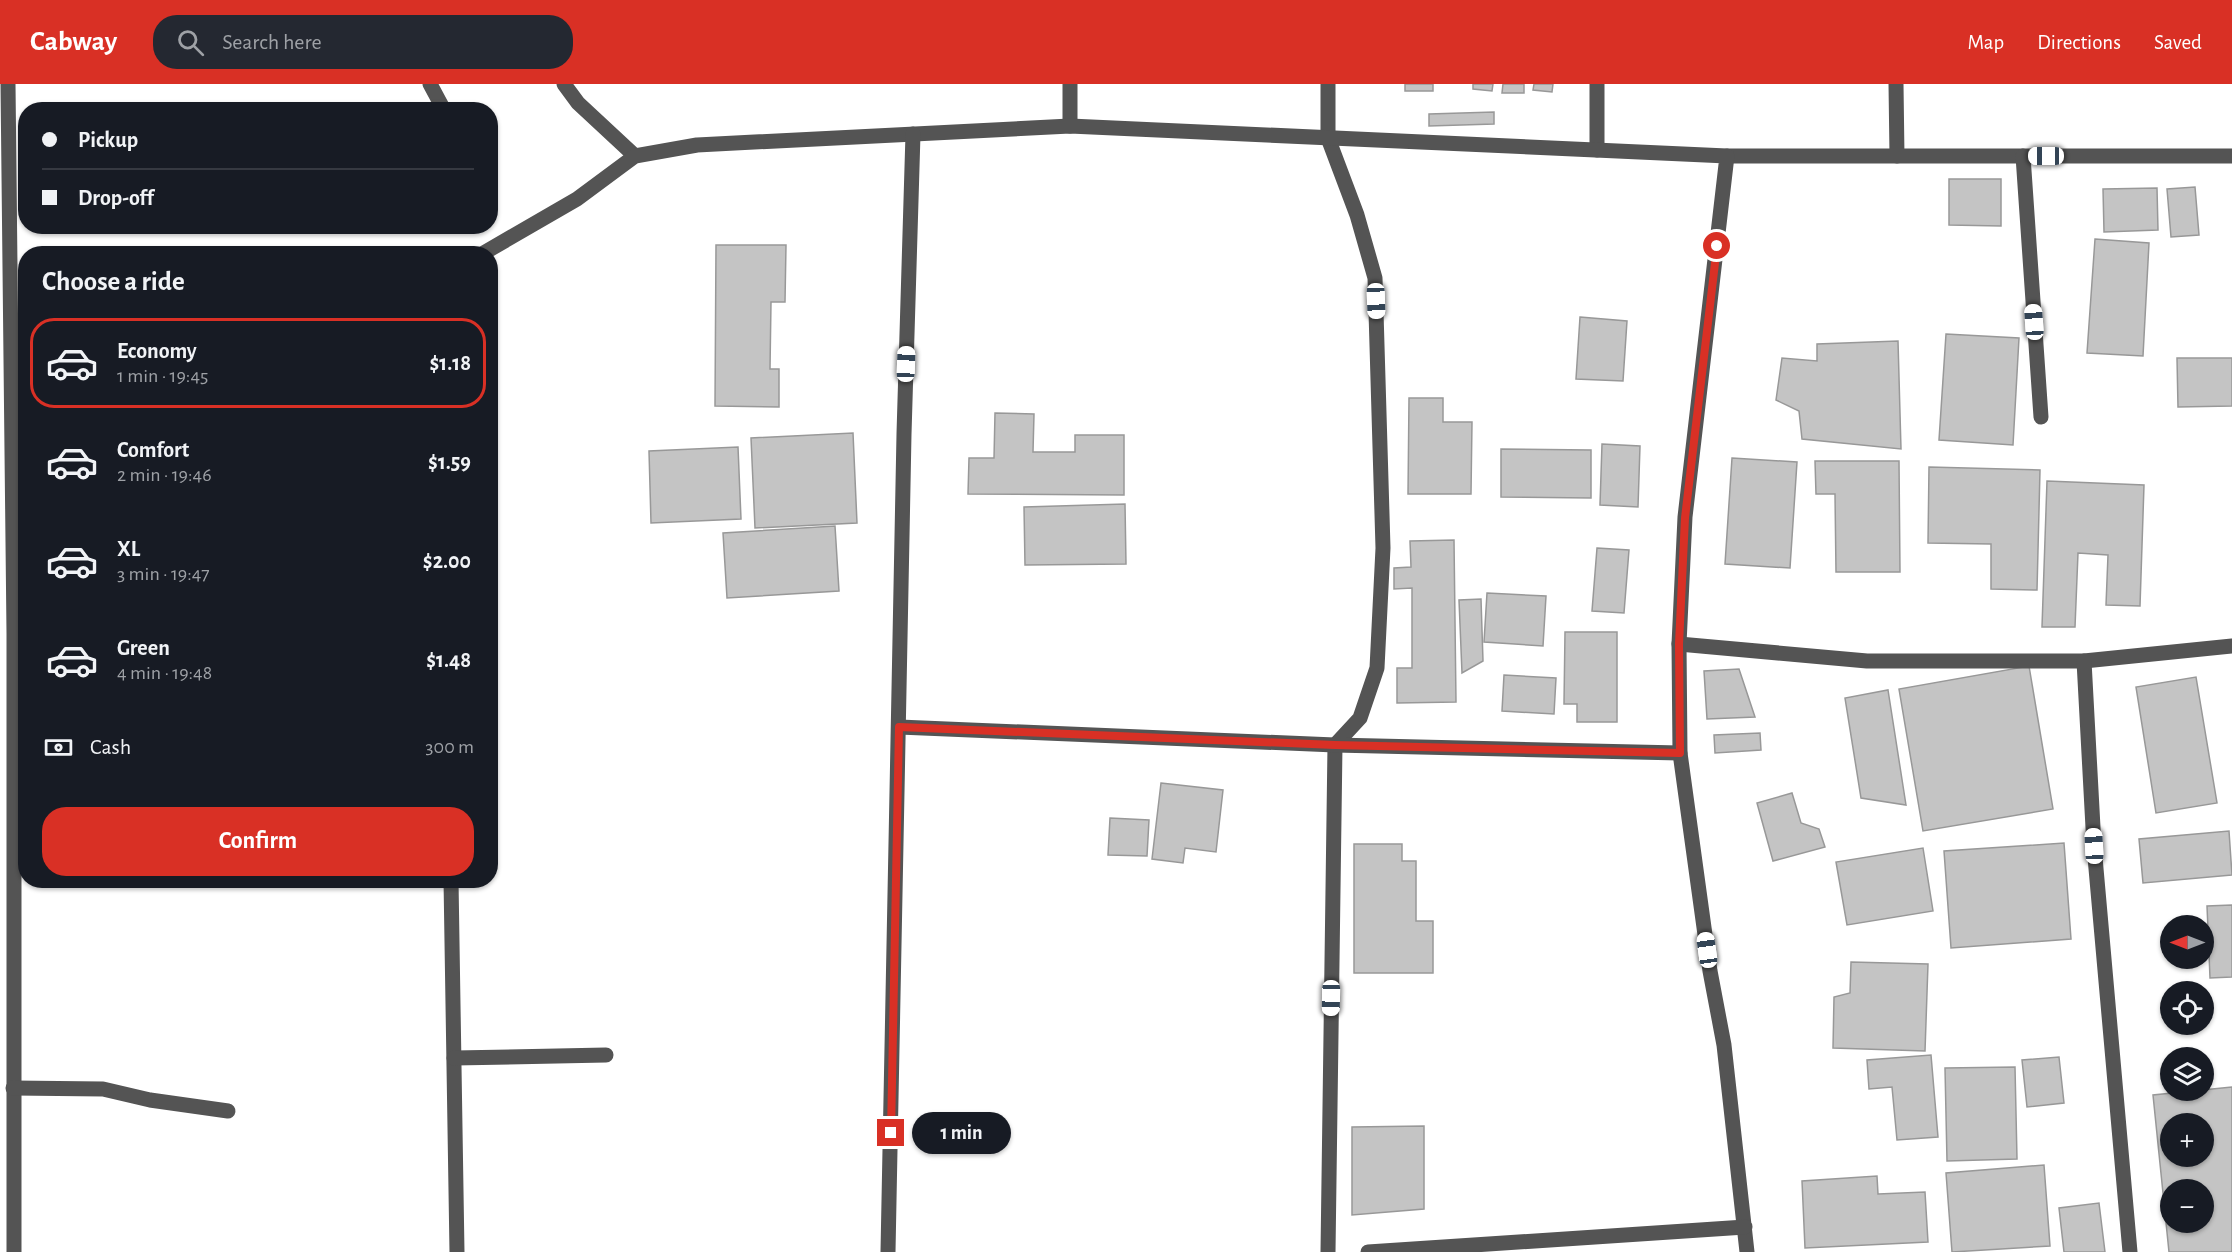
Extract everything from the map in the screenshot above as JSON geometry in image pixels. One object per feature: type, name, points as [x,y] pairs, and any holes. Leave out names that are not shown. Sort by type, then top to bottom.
[{"type":"street","points":[[8,84],[7,634],[14,1252]]},
{"type":"street","points":[[430,84],[440,102]]},
{"type":"street","points":[[564,84],[578,104],[635,156]]},
{"type":"street","points":[[1070,84],[1070,126]]},
{"type":"street","points":[[1328,84],[1328,138],[1357,214],[1375,278],[1383,548],[1377,668],[1360,718],[1335,745],[1328,1252]]},
{"type":"street","points":[[1596,84],[1597,150]]},
{"type":"street","points":[[1896,84],[1898,156]]},
{"type":"street","points":[[496,246],[577,199],[635,156],[697,145],[1070,126],[1727,156],[2232,156]]},
{"type":"street","points":[[888,1252],[913,134]]},
{"type":"street","points":[[1727,156],[1685,518],[1679,644],[1680,753],[1710,971],[1724,1044],[1747,1252]]},
{"type":"street","points":[[2023,156],[2041,417]]},
{"type":"street","points":[[1679,644],[1867,661],[2084,661],[2232,646]]},
{"type":"street","points":[[2084,661],[2094,846],[2130,1252]]},
{"type":"street","points":[[899,727],[1335,745],[1680,753]]},
{"type":"street","points":[[451,888],[457,1252]]},
{"type":"street","points":[[454,1058],[606,1055]]},
{"type":"street","points":[[13,1088],[103,1089],[150,1100],[228,1111]]},
{"type":"street","points":[[1368,1252],[1745,1227]]},
{"type":"building","points":[[1405,84],[1433,84],[1433,91],[1405,91]]},
{"type":"building","points":[[1473,84],[1493,84],[1492,91],[1473,89]]},
{"type":"building","points":[[1503,84],[1524,84],[1524,93],[1502,93]]},
{"type":"building","points":[[1534,84],[1553,84],[1552,92],[1533,90]]},
{"type":"building","points":[[1494,112],[1494,124],[1429,126],[1429,114]]},
{"type":"building","points":[[1949,179],[2001,179],[2001,226],[1949,225]]},
{"type":"building","points":[[2195,187],[2199,235],[2171,237],[2167,189]]},
{"type":"building","points":[[2157,188],[2158,230],[2104,232],[2103,189]]},
{"type":"building","points":[[2095,239],[2149,243],[2143,356],[2087,353]]},
{"type":"building","points":[[716,245],[786,245],[785,302],[771,302],[770,369],[779,369],[779,407],[715,406]]},
{"type":"building","points":[[1580,317],[1627,321],[1623,381],[1576,379]]},
{"type":"building","points":[[1946,334],[2019,338],[2013,445],[1939,440]]},
{"type":"building","points":[[1898,341],[1901,449],[1802,439],[1799,411],[1776,400],[1782,358],[1817,361],[1817,344]]},
{"type":"building","points":[[2177,358],[2232,358],[2232,406],[2178,407]]},
{"type":"building","points":[[1409,398],[1443,398],[1443,422],[1472,422],[1471,494],[1408,494]]},
{"type":"building","points":[[995,413],[1034,414],[1033,452],[1075,452],[1075,435],[1124,435],[1124,495],[968,494],[969,458],[994,458]]},
{"type":"building","points":[[853,433],[857,523],[755,528],[751,438]]},
{"type":"building","points":[[1602,444],[1640,446],[1638,507],[1600,505]]},
{"type":"building","points":[[738,447],[741,519],[651,523],[649,451]]},
{"type":"building","points":[[1501,449],[1591,450],[1591,498],[1501,497]]},
{"type":"building","points":[[1732,458],[1797,462],[1790,568],[1725,564]]},
{"type":"building","points":[[1815,461],[1899,461],[1900,572],[1836,572],[1835,494],[1816,494]]},
{"type":"building","points":[[1929,467],[2040,470],[2037,590],[1991,589],[1991,544],[1928,543]]},
{"type":"building","points":[[2047,481],[2144,485],[2140,606],[2106,605],[2108,555],[2078,553],[2075,627],[2042,627]]},
{"type":"building","points":[[1125,504],[1126,564],[1025,565],[1024,507]]},
{"type":"building","points":[[835,526],[839,591],[727,598],[723,533]]},
{"type":"building","points":[[1454,540],[1456,702],[1397,703],[1397,668],[1412,668],[1412,588],[1394,589],[1394,568],[1411,567],[1410,541]]},
{"type":"building","points":[[1597,548],[1629,550],[1624,613],[1592,611]]},
{"type":"building","points":[[1487,593],[1546,596],[1543,646],[1484,642]]},
{"type":"building","points":[[1481,599],[1483,661],[1462,673],[1459,600]]},
{"type":"building","points":[[1565,632],[1617,632],[1617,722],[1577,722],[1577,704],[1564,704]]},
{"type":"building","points":[[2029,666],[2053,809],[1923,831],[1899,689]]},
{"type":"building","points":[[1739,669],[1755,717],[1707,719],[1704,671]]},
{"type":"building","points":[[1504,675],[1556,678],[1554,714],[1502,711]]},
{"type":"building","points":[[2196,677],[2217,803],[2156,813],[2136,687]]},
{"type":"building","points":[[1888,690],[1906,805],[1861,798],[1845,698]]},
{"type":"building","points":[[1760,733],[1761,750],[1715,753],[1714,735]]},
{"type":"building","points":[[1161,783],[1223,790],[1216,852],[1185,848],[1183,863],[1152,859]]},
{"type":"building","points":[[1792,793],[1801,823],[1819,829],[1825,847],[1773,861],[1757,803]]},
{"type":"building","points":[[1110,818],[1149,820],[1147,856],[1108,855]]},
{"type":"building","points":[[2229,831],[2232,875],[2143,883],[2139,839]]},
{"type":"building","points":[[2064,843],[2071,939],[1951,948],[1944,851]]},
{"type":"building","points":[[1354,844],[1402,844],[1402,861],[1416,861],[1416,921],[1433,921],[1433,973],[1354,973]]},
{"type":"building","points":[[1923,848],[1933,911],[1847,925],[1836,862]]},
{"type":"building","points":[[2232,905],[2232,977],[2210,978],[2210,969],[2214,969],[2214,915],[2207,915],[2207,906]]},
{"type":"building","points":[[1851,962],[1928,964],[1925,1051],[1833,1048],[1834,997],[1850,993]]},
{"type":"building","points":[[1931,1055],[1938,1137],[1897,1140],[1892,1087],[1869,1089],[1867,1060]]},
{"type":"building","points":[[2059,1057],[2064,1103],[2027,1107],[2022,1060]]},
{"type":"building","points":[[2015,1067],[2017,1159],[1947,1161],[1945,1068]]},
{"type":"building","points":[[2232,1087],[2232,1252],[2169,1252],[2167,1233],[2214,1233],[2214,1179],[2162,1179],[2160,1167],[2214,1167],[2214,1113],[2160,1113],[2160,1164],[2153,1095],[2160,1094],[2160,1101],[2214,1101],[2214,1089]]},
{"type":"building","points":[[1424,1126],[1424,1209],[1352,1215],[1352,1127]]},
{"type":"building","points":[[2044,1165],[2050,1246],[1952,1252],[1946,1173]]},
{"type":"building","points":[[1877,1176],[1878,1194],[1925,1192],[1928,1242],[1805,1248],[1802,1181]]},
{"type":"building","points":[[2099,1203],[2105,1252],[2064,1252],[2059,1208]]},
{"type":"route","points":[[891,1133],[899,727],[1335,745],[1680,753],[1679,644],[1685,518],[1717,246]]}]
